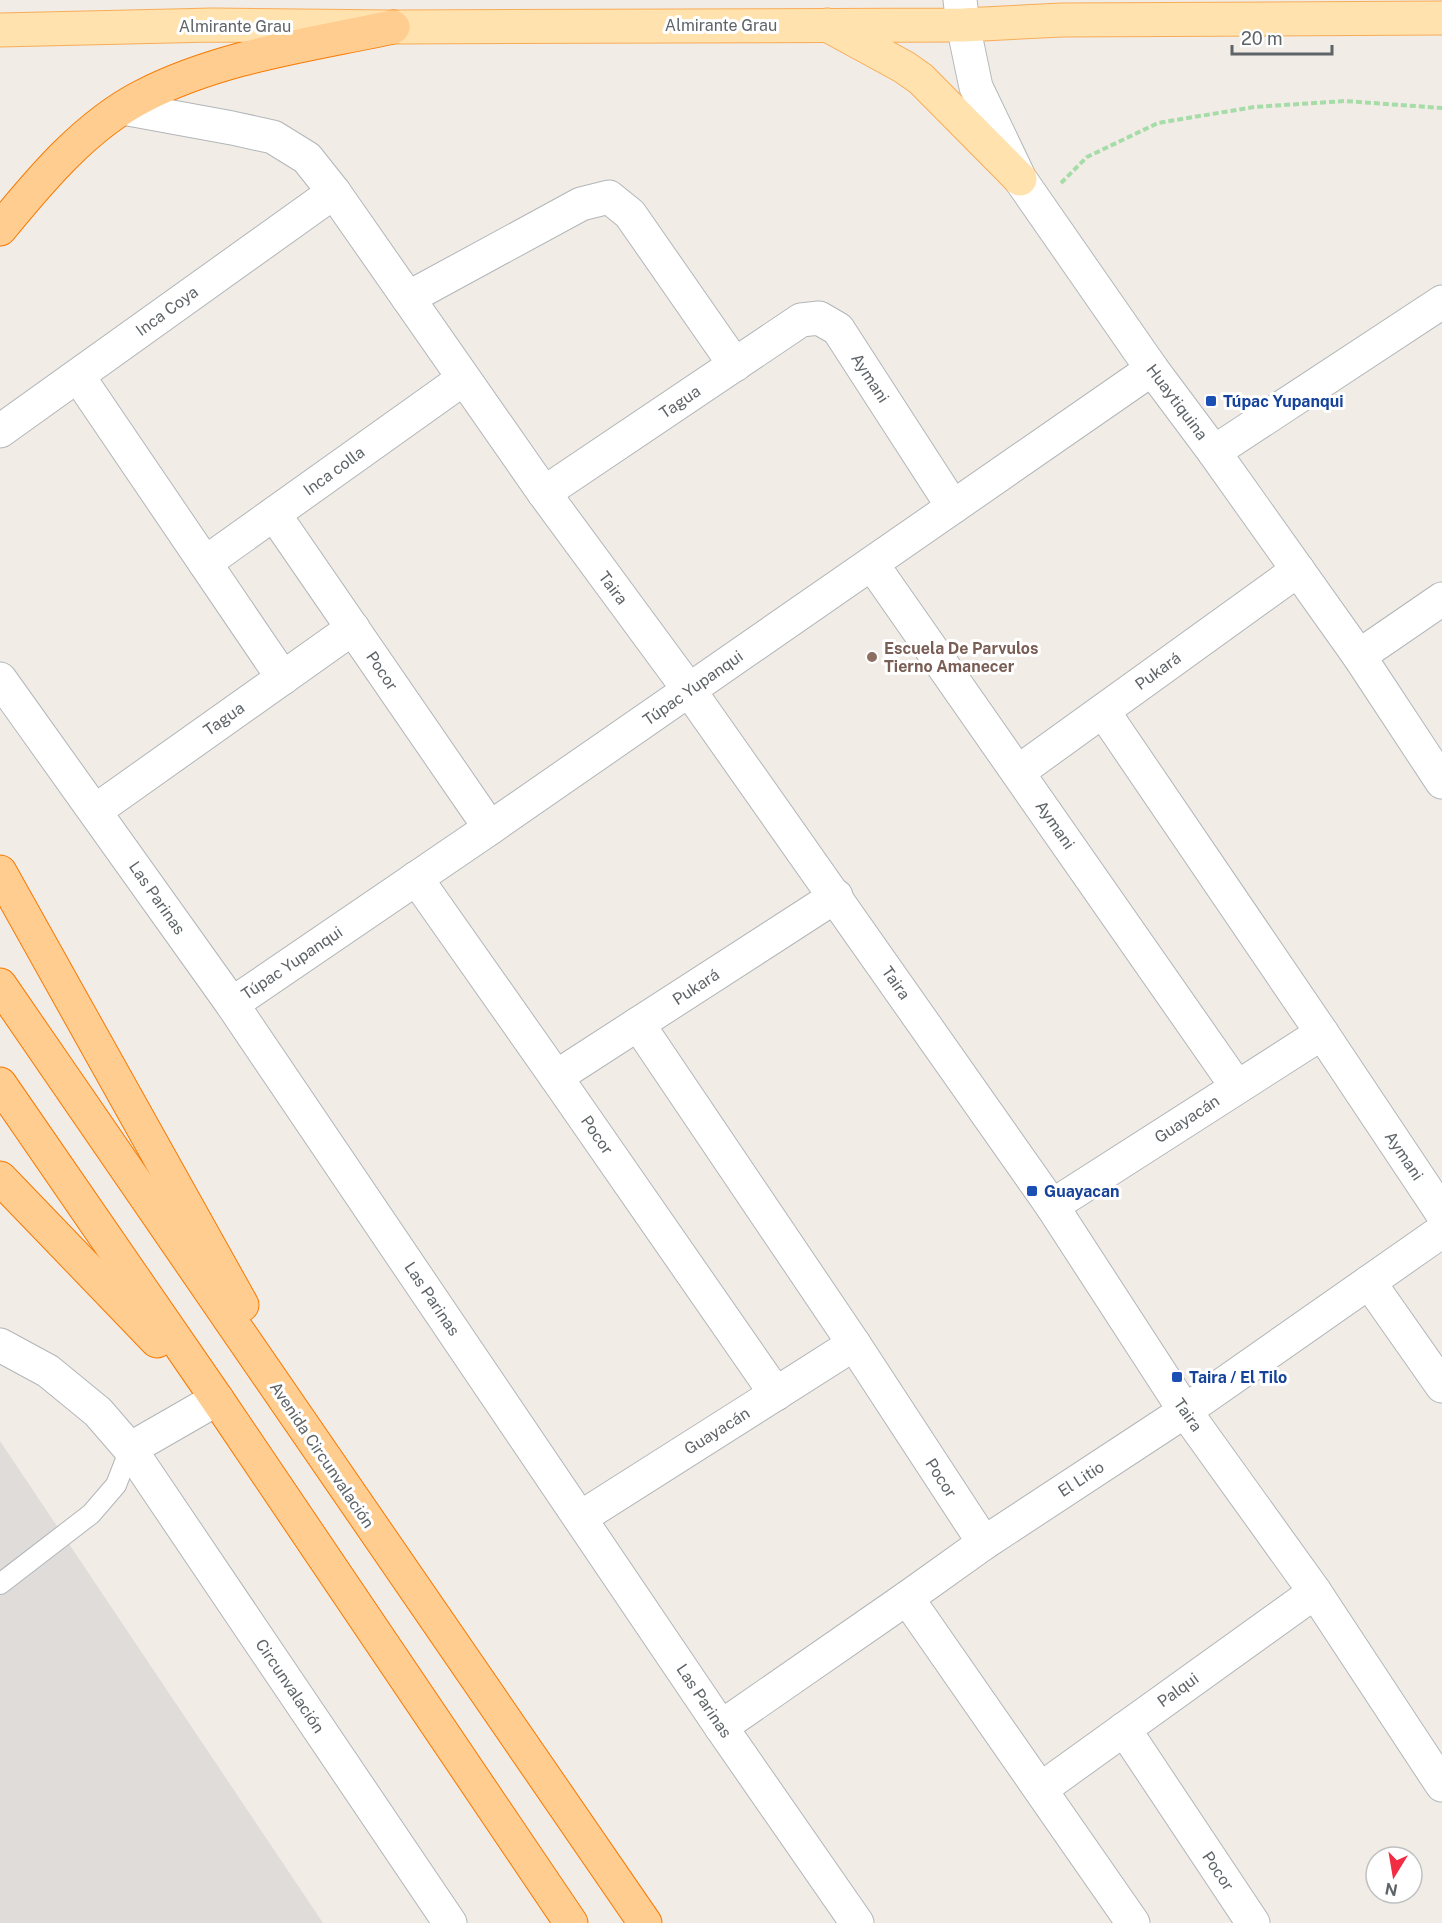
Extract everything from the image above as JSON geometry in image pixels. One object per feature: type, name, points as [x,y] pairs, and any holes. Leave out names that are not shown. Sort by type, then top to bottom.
[{"type":"highway","points":[[0,229],[50,170],[76,145],[142,96],[201,71],[236,60],[393,27]]},
{"type":"highway","points":[[0,872],[344,1488]]},
{"type":"highway","name":"Avenida Circunvalación","points":[[0,985],[645,1923]]},
{"type":"highway","points":[[0,1084],[571,1923]]},
{"type":"highway","points":[[0,1178],[217,1400]]},
{"type":"main road","name":"Almirante Grau","points":[[0,30],[213,25],[393,27],[825,25],[961,12],[1062,20],[1442,18]]},
{"type":"main road","points":[[825,25],[904,67],[921,79],[1020,179]]},
{"type":"street","name":"Huaytiquina","points":[[961,12],[976,87],[1020,179],[1152,369],[1359,656],[1442,782]]},
{"type":"street","name":"Taira","points":[[123,108],[273,137],[307,158],[334,192],[544,494],[689,690],[836,896],[1052,1206],[1185,1411],[1315,1592],[1442,1785]]},
{"type":"street","name":"Inca Coya","points":[[0,430],[334,192]]},
{"type":"street","points":[[408,297],[581,204],[609,197],[630,214],[735,365]]},
{"type":"street","points":[[1214,452],[1442,302]]},
{"type":"street","name":"Tagua","points":[[544,494],[801,320],[819,318]]},
{"type":"street","name":"Aymani","points":[[819,318],[838,329],[953,507]]},
{"type":"street","name":"Túpac Yupanqui","points":[[232,1004],[1152,369]]},
{"type":"street","points":[[78,376],[283,678]]},
{"type":"street","name":"Inca colla","points":[[205,563],[463,379]]},
{"type":"street","name":"Pocor","points":[[274,514],[490,828]]},
{"type":"street","name":"Aymani","points":[[872,564],[1237,1087]]},
{"type":"street","name":"Pukará","points":[[1018,772],[1298,570]]},
{"type":"street","points":[[1359,656],[1442,599]]},
{"type":"street","name":"Tagua","points":[[95,811],[353,628]]},
{"type":"street","name":"Las Parinas","points":[[0,679],[232,1004],[721,1727],[857,1923]]},
{"type":"street","name":"Aymani","points":[[1102,711],[1442,1213]]},
{"type":"street","name":"Pocor","points":[[416,878],[776,1394]]},
{"type":"street","name":"Pukará","points":[[556,1077],[836,896]]},
{"type":"street","name":"Pocor","points":[[638,1024],[854,1344],[984,1543]]},
{"type":"street","name":"Guayacán","points":[[1052,1206],[1322,1033]]},
{"type":"street","name":"El Litio","points":[[721,1727],[984,1543],[1185,1411],[1442,1231]]},
{"type":"street","points":[[1369,1282],[1442,1386]]},
{"type":"street","name":"Guayacán","points":[[580,1518],[854,1344]]},
{"type":"street","name":"Circunvalación","points":[[0,1345],[48,1371],[98,1412],[130,1449],[450,1923]]},
{"type":"street","points":[[130,1449],[217,1400]]},
{"type":"street","name":"Palqui","points":[[1041,1789],[1315,1592]]},
{"type":"street","points":[[907,1598],[1133,1923]]},
{"type":"street","name":"Pocor","points":[[1124,1729],[1253,1923]]},
{"type":"lane","points":[[0,1584],[91,1514],[116,1485],[130,1449]]},
{"type":"path","points":[[1040,206],[1087,157],[1158,123],[1254,107],[1345,101],[1442,108]]},
{"type":"shaded area","points":[[0,1441],[323,1923],[0,1923]]},
{"type":"place","name":"Túpac Yupanqui","points":[[1211,401]]},
{"type":"place","name":"Escuela De Parvulos Tierno Amanecer","points":[[872,657]]},
{"type":"place","name":"Guayacan","points":[[1032,1191]]},
{"type":"place","name":"Taira / El Tilo","points":[[1177,1377]]}]
